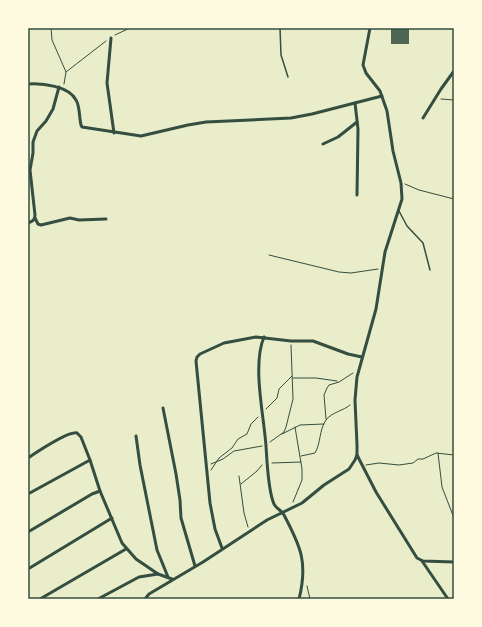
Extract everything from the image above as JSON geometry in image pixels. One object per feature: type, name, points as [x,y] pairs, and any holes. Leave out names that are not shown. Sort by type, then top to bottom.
[{"type":"street","points":[[370,28],[363,65],[366,73],[382,96],[387,111],[393,150],[401,182],[402,200],[384,252],[376,309],[359,368],[355,400],[357,455],[376,492],[399,530],[417,558],[421,560],[448,599]]},
{"type":"street","points":[[111,38],[108,58],[107,83],[114,133]]},
{"type":"street","points":[[423,118],[434,99],[454,71]]},
{"type":"street","points":[[28,84],[59,87],[76,98],[82,127],[141,136],[206,122],[291,118],[382,96]]},
{"type":"street","points":[[59,87],[53,109],[33,138],[29,170],[35,218],[38,224],[41,225],[70,218],[79,220],[106,218]]},
{"type":"street","points":[[355,103],[358,160],[357,195]]},
{"type":"street","points":[[323,144],[338,137],[357,122]]},
{"type":"street","points":[[28,223],[35,218]]},
{"type":"street","points":[[222,548],[213,518],[207,476],[196,361],[197,357],[208,349],[224,343],[246,338],[264,337],[291,341],[313,341],[348,354],[362,357]]},
{"type":"street","points":[[264,337],[260,349],[260,386],[273,503],[276,508],[283,513],[301,553],[304,565],[299,599]]},
{"type":"street","points":[[163,408],[176,474],[182,524],[195,566]]},
{"type":"street","points":[[28,458],[75,432],[80,437],[90,460],[100,491],[126,549],[136,559],[158,574],[173,579]]},
{"type":"street","points":[[136,436],[140,465],[157,550],[168,577]]},
{"type":"street","points":[[144,599],[149,594],[267,520],[302,503],[324,485],[349,469],[357,455]]},
{"type":"street","points":[[28,494],[90,460]]},
{"type":"street","points":[[28,532],[92,494],[100,491]]},
{"type":"street","points":[[28,569],[112,518]]},
{"type":"street","points":[[40,599],[126,549]]},
{"type":"street","points":[[421,560],[431,562],[454,562]]},
{"type":"street","points":[[98,599],[139,577],[158,574]]},
{"type":"lane","points":[[280,28],[281,55],[288,77]]},
{"type":"lane","points":[[399,211],[407,226],[423,243],[430,270]]},
{"type":"path","points":[[51,28],[52,40],[66,72],[63,89]]},
{"type":"path","points":[[66,72],[100,44],[130,28]]},
{"type":"path","points":[[434,99],[454,100]]},
{"type":"path","points":[[401,182],[419,190],[454,199]]},
{"type":"path","points":[[269,255],[338,272],[351,273],[381,269]]},
{"type":"path","points":[[281,434],[286,427],[292,406],[291,341]]},
{"type":"path","points":[[327,420],[324,396],[325,391],[329,385],[338,382],[359,368]]},
{"type":"path","points":[[207,476],[216,462],[232,448],[238,439],[247,434],[251,424],[277,398],[279,389],[292,376]]},
{"type":"path","points":[[292,378],[316,378],[338,382]]},
{"type":"path","points":[[300,456],[315,453],[319,447],[324,424],[327,420],[331,415],[348,408],[355,400]]},
{"type":"path","points":[[216,462],[234,451],[266,446],[281,434],[295,427],[305,424],[324,424]]},
{"type":"path","points":[[289,510],[302,480],[301,462],[295,427]]},
{"type":"path","points":[[363,467],[371,463],[399,465],[413,463],[429,455],[438,453],[454,455]]},
{"type":"path","points":[[438,453],[442,487],[454,518]]},
{"type":"path","points":[[240,484],[257,471],[267,458]]},
{"type":"path","points":[[268,464],[301,462]]},
{"type":"path","points":[[239,476],[245,521],[249,532]]},
{"type":"path","points":[[303,578],[310,599]]},
{"type":"building","points":[[391,29],[409,29],[409,44],[391,44]]}]
